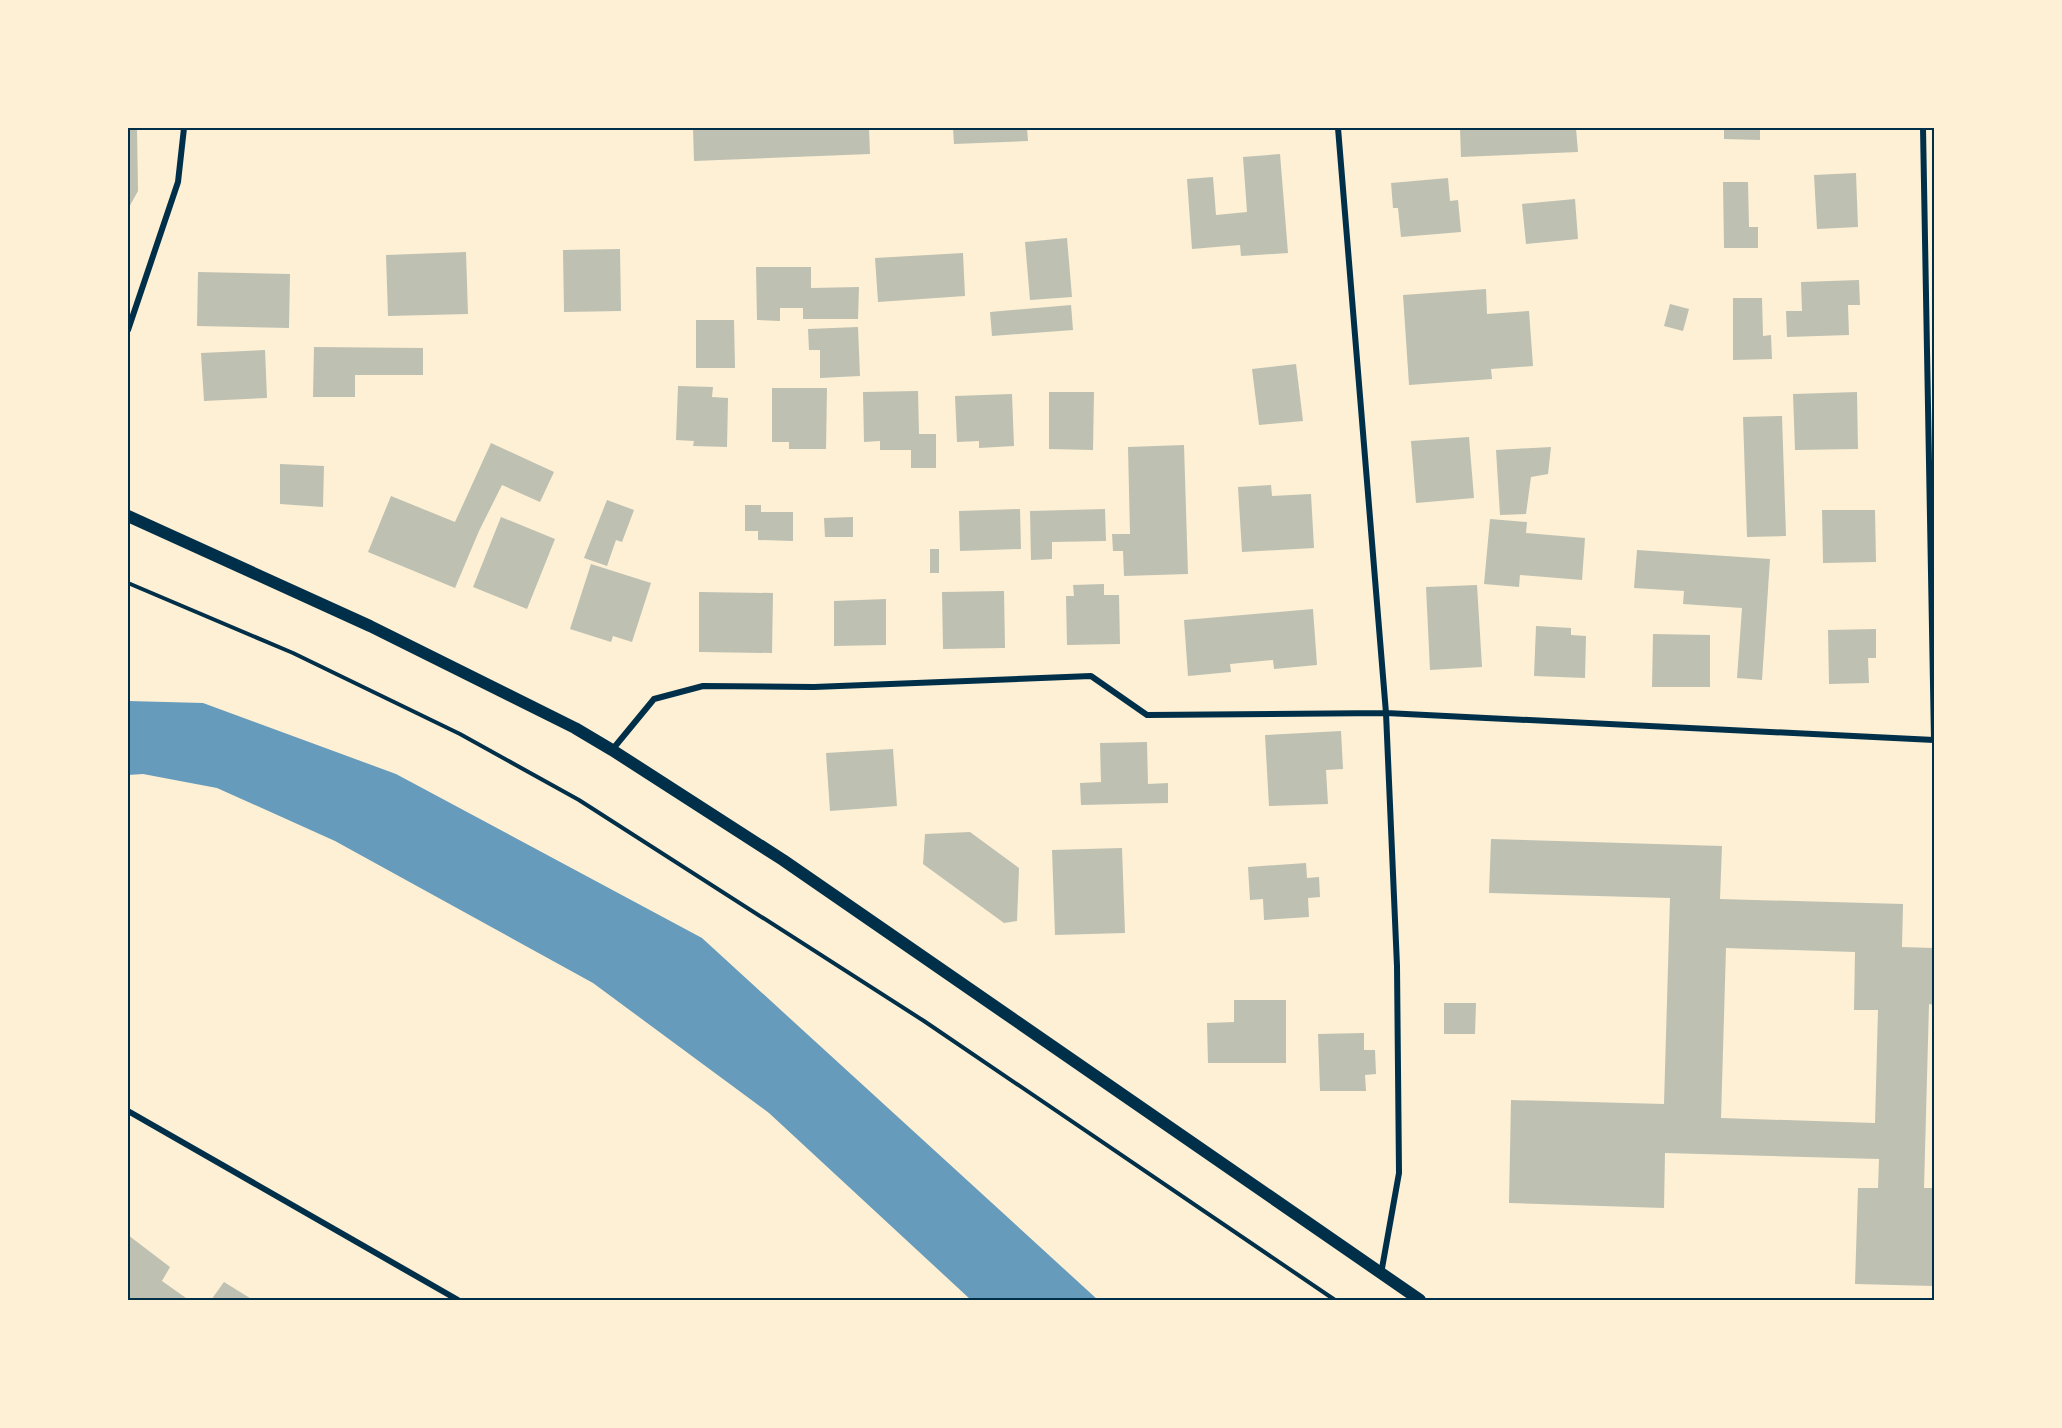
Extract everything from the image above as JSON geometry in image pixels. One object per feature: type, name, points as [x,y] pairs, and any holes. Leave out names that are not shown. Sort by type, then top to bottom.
[{"type":"main road","points":[[128,516],[370,626],[575,728],[612,750],[783,860],[1420,1300]]},
{"type":"street","points":[[128,330],[178,182],[184,128]]},
{"type":"street","points":[[1338,128],[1386,713],[1397,966],[1399,1173],[1381,1274]]},
{"type":"street","points":[[612,750],[654,699],[703,686],[814,687],[1091,676],[1148,715],[1386,713],[1934,740],[1923,128]]},
{"type":"street","points":[[128,1111],[458,1300]]},
{"type":"path","points":[[128,583],[303,658],[460,734],[579,800],[924,1021],[1335,1300]]},
{"type":"water","points":[[128,701],[203,703],[396,774],[702,938],[1098,1300],[971,1300],[769,1113],[593,983],[335,841],[217,788],[143,774],[128,775]]},
{"type":"building","points":[[128,128],[137,128],[138,191],[128,209]]},
{"type":"building","points":[[693,128],[869,128],[870,154],[694,161]]},
{"type":"building","points":[[953,128],[1027,128],[1028,141],[954,144]]},
{"type":"building","points":[[1460,128],[1576,128],[1578,152],[1461,157]]},
{"type":"building","points":[[1724,128],[1760,128],[1760,140],[1724,139]]},
{"type":"building","points":[[1280,154],[1288,253],[1241,256],[1240,245],[1192,249],[1187,179],[1213,177],[1216,215],[1247,212],[1243,157]]},
{"type":"building","points":[[1856,173],[1858,227],[1817,229],[1814,175]]},
{"type":"building","points":[[1448,178],[1450,201],[1458,200],[1461,232],[1401,237],[1398,208],[1393,208],[1391,183]]},
{"type":"building","points":[[1723,182],[1748,182],[1749,227],[1758,227],[1758,248],[1724,248]]},
{"type":"building","points":[[1575,199],[1578,239],[1526,244],[1522,204]]},
{"type":"building","points":[[1067,238],[1072,297],[1030,300],[1025,242]]},
{"type":"building","points":[[620,249],[621,311],[564,312],[563,250]]},
{"type":"building","points":[[466,252],[468,314],[388,316],[386,255]]},
{"type":"building","points":[[963,253],[965,296],[878,302],[875,258]]},
{"type":"building","points":[[756,267],[811,267],[811,288],[859,287],[858,319],[803,319],[803,308],[780,308],[780,321],[757,320]]},
{"type":"building","points":[[198,272],[290,274],[289,328],[197,326]]},
{"type":"building","points":[[1859,280],[1860,305],[1848,305],[1849,335],[1787,337],[1786,311],[1802,311],[1801,282]]},
{"type":"building","points":[[1486,289],[1487,314],[1529,311],[1533,366],[1491,369],[1492,379],[1409,385],[1403,295]]},
{"type":"building","points":[[1733,298],[1762,298],[1763,336],[1771,335],[1772,359],[1733,360]]},
{"type":"building","points":[[1670,304],[1689,309],[1683,331],[1664,326]]},
{"type":"building","points":[[1071,305],[1073,330],[992,336],[990,312]]},
{"type":"building","points":[[696,320],[734,320],[735,368],[696,368]]},
{"type":"building","points":[[858,327],[860,376],[820,378],[820,350],[809,350],[808,329]]},
{"type":"building","points":[[314,347],[423,348],[423,375],[355,375],[355,397],[313,397]]},
{"type":"building","points":[[265,350],[267,398],[204,401],[201,353]]},
{"type":"building","points":[[1296,364],[1303,421],[1259,425],[1252,369]]},
{"type":"building","points":[[678,386],[713,387],[712,397],[728,398],[727,447],[693,446],[694,441],[676,440]]},
{"type":"building","points":[[772,388],[827,388],[826,449],[789,449],[789,442],[772,442]]},
{"type":"building","points":[[918,391],[919,434],[936,434],[936,468],[911,468],[911,450],[880,450],[880,441],[864,442],[863,392]]},
{"type":"building","points":[[1049,392],[1094,392],[1093,450],[1049,449]]},
{"type":"building","points":[[1857,392],[1858,449],[1795,450],[1793,394]]},
{"type":"building","points":[[1012,394],[1014,446],[979,448],[979,441],[957,442],[955,396]]},
{"type":"building","points":[[1782,416],[1786,536],[1747,537],[1743,417]]},
{"type":"building","points":[[1469,437],[1474,498],[1416,503],[1411,441]]},
{"type":"building","points":[[491,443],[554,472],[540,502],[502,485],[479,531],[455,588],[368,552],[391,496],[455,522]]},
{"type":"building","points":[[1184,445],[1188,574],[1124,576],[1123,551],[1113,551],[1112,534],[1130,534],[1128,447]]},
{"type":"building","points":[[1551,447],[1548,474],[1531,477],[1526,514],[1500,515],[1496,450]]},
{"type":"building","points":[[280,464],[324,466],[323,507],[280,504]]},
{"type":"building","points":[[1271,485],[1272,496],[1311,494],[1314,548],[1242,552],[1238,487]]},
{"type":"building","points":[[607,500],[634,510],[622,542],[616,540],[607,566],[584,558]]},
{"type":"building","points":[[745,505],[761,505],[761,512],[793,512],[793,541],[758,540],[758,531],[745,531]]},
{"type":"building","points":[[1020,509],[1021,549],[960,551],[959,511]]},
{"type":"building","points":[[1105,509],[1106,541],[1052,542],[1052,559],[1031,560],[1030,511]]},
{"type":"building","points":[[1822,510],[1875,510],[1876,562],[1823,563]]},
{"type":"building","points":[[501,517],[555,539],[527,609],[473,587]]},
{"type":"building","points":[[853,517],[853,537],[825,537],[824,518]]},
{"type":"building","points":[[1490,519],[1527,522],[1526,533],[1585,538],[1582,580],[1520,575],[1519,587],[1484,584]]},
{"type":"building","points":[[930,549],[939,549],[939,573],[930,573]]},
{"type":"building","points":[[1637,550],[1770,559],[1762,680],[1737,678],[1742,608],[1683,604],[1684,591],[1634,588]]},
{"type":"building","points":[[591,564],[651,583],[632,642],[613,636],[611,642],[570,629]]},
{"type":"building","points":[[1104,584],[1104,595],[1119,595],[1120,644],[1067,645],[1066,596],[1074,596],[1073,585]]},
{"type":"building","points":[[1477,585],[1482,667],[1430,670],[1426,587]]},
{"type":"building","points":[[1004,591],[1005,648],[943,649],[942,592]]},
{"type":"building","points":[[699,592],[773,593],[772,653],[699,652]]},
{"type":"building","points":[[886,599],[886,645],[834,646],[834,601]]},
{"type":"building","points":[[1313,609],[1317,665],[1274,669],[1273,660],[1230,664],[1231,672],[1188,676],[1184,620]]},
{"type":"building","points":[[1536,626],[1571,628],[1571,635],[1586,636],[1585,678],[1534,676]]},
{"type":"building","points":[[1876,629],[1876,658],[1868,658],[1869,683],[1829,684],[1828,630]]},
{"type":"building","points":[[1653,634],[1710,635],[1710,687],[1652,687]]},
{"type":"building","points":[[1341,731],[1343,769],[1326,770],[1328,804],[1269,806],[1265,735]]},
{"type":"building","points":[[1147,742],[1148,784],[1168,783],[1168,803],[1081,805],[1080,783],[1101,782],[1100,743]]},
{"type":"building","points":[[893,749],[897,806],[830,811],[826,753]]},
{"type":"building","points":[[970,832],[1019,868],[1017,921],[1004,923],[923,864],[925,834]]},
{"type":"building","points":[[1491,839],[1722,846],[1720,899],[1903,904],[1902,947],[1934,948],[1934,1005],[1929,1004],[1924,1188],[1934,1188],[1934,1286],[1855,1284],[1858,1188],[1878,1188],[1879,1159],[1665,1153],[1664,1208],[1509,1203],[1511,1100],[1664,1104],[1670,898],[1489,893]],"holes":[[[1726,948],[1855,952],[1854,1010],[1878,1010],[1875,1123],[1721,1118]]]},
{"type":"building","points":[[1122,848],[1125,933],[1055,935],[1052,850]]},
{"type":"building","points":[[1306,863],[1307,878],[1319,877],[1320,897],[1308,898],[1309,917],[1264,920],[1263,899],[1250,900],[1248,867]]},
{"type":"building","points":[[1234,1000],[1286,1000],[1286,1063],[1208,1063],[1207,1023],[1234,1022]]},
{"type":"building","points":[[1444,1003],[1476,1003],[1475,1034],[1444,1034]]},
{"type":"building","points":[[1364,1033],[1364,1050],[1375,1050],[1376,1074],[1365,1075],[1366,1091],[1320,1091],[1318,1034]]},
{"type":"building","points":[[128,1235],[170,1267],[162,1281],[186,1298],[184,1300],[128,1300]]},
{"type":"building","points":[[224,1282],[253,1300],[211,1300]]}]
